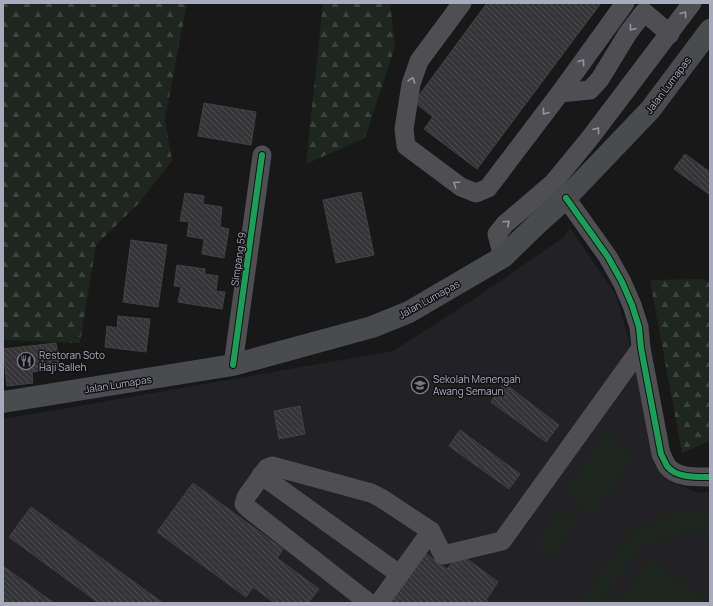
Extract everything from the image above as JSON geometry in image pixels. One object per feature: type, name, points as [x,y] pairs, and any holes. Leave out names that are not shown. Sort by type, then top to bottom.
[{"type":"main road","name":"Jalan Lumapas","points":[[3,402],[233,365],[372,327],[409,312],[503,257],[566,198],[650,110],[710,30]]},
{"type":"street","points":[[462,3],[419,61],[411,84],[404,129],[406,146],[461,187],[476,193],[488,188],[560,93],[625,3]]},
{"type":"street","points":[[503,257],[497,234],[505,224],[553,184],[670,34],[692,3]]},
{"type":"street","points":[[560,93],[590,90],[600,80],[628,33],[648,8],[670,34]]},
{"type":"street","name":"Simpang 59","points":[[233,365],[262,154]]},
{"type":"street","points":[[566,198],[608,257],[632,304],[639,327],[641,348],[661,454],[668,467],[680,475],[695,478],[710,477]]},
{"type":"street","points":[[369,603],[249,510],[244,504],[246,497],[267,468],[272,466],[371,493],[431,531],[443,555],[502,541],[641,348]]},
{"type":"street","points":[[261,475],[399,574]]},
{"type":"street","points":[[379,603],[431,531]]},
{"type":"shaded area","name":"Sekolah Menengah Awang Semaun","points":[[570,228],[616,295],[668,480],[699,493],[710,491],[710,603],[3,603],[3,419],[393,351],[474,299],[564,237]]},
{"type":"green space","points":[[3,3],[187,3],[165,119],[172,161],[138,204],[96,245],[80,343],[3,340]]},
{"type":"green space","points":[[323,3],[390,3],[395,47],[365,138],[306,164]]},
{"type":"green space","points":[[704,279],[710,283],[710,441],[682,453],[650,280]]},
{"type":"green space","points":[[604,434],[634,455],[593,515],[562,493]]},
{"type":"green space","points":[[558,512],[576,524],[551,558],[534,546]]},
{"type":"green space","points":[[710,514],[710,533],[684,532],[659,540],[646,547],[633,559],[600,603],[578,603],[618,549],[640,528],[672,515]]},
{"type":"green space","points":[[650,560],[710,603],[618,603]]},
{"type":"building","points":[[487,3],[601,3],[477,169],[424,129],[433,117],[414,102]]},
{"type":"building","points":[[204,103],[256,112],[251,145],[198,136]]},
{"type":"building","points":[[685,154],[710,172],[710,195],[674,169]]},
{"type":"building","points":[[361,192],[374,255],[336,263],[323,200]]},
{"type":"building","points":[[185,193],[204,196],[203,204],[222,207],[220,227],[229,229],[224,258],[202,254],[204,239],[187,236],[189,222],[180,221]]},
{"type":"building","points":[[131,240],[167,245],[158,307],[123,302]]},
{"type":"building","points":[[177,265],[205,269],[205,274],[218,276],[216,291],[225,292],[222,309],[178,302],[181,287],[174,286]]},
{"type":"building","points":[[118,316],[150,319],[146,352],[105,347],[107,326],[117,328]]},
{"type":"building","points":[[56,343],[60,369],[32,372],[33,383],[7,386],[3,349]]},
{"type":"building","points":[[504,383],[559,425],[546,442],[491,402]]},
{"type":"building","points":[[300,406],[305,434],[279,439],[274,411]]},
{"type":"building","points":[[460,430],[520,474],[509,489],[449,446]]},
{"type":"building","points":[[193,483],[283,549],[277,558],[319,589],[308,603],[275,603],[253,587],[246,597],[157,532]]},
{"type":"building","points":[[31,507],[163,603],[99,603],[9,537]]},
{"type":"building","points":[[425,553],[447,569],[459,553],[498,582],[486,600],[490,603],[389,603]]},
{"type":"building","points":[[3,566],[54,603],[3,603]]},
{"type":"cycle path","points":[[233,365],[262,155]]},
{"type":"cycle path","points":[[566,198],[608,257],[622,282],[632,305],[639,327],[641,348],[661,454],[667,466],[671,470],[681,475],[710,477]]},
{"type":"place","name":"Restoran Soto Haji Salleh","points":[[26,361]]},
{"type":"place","name":"Sekolah Menengah Awang Semaun","points":[[420,385]]}]
